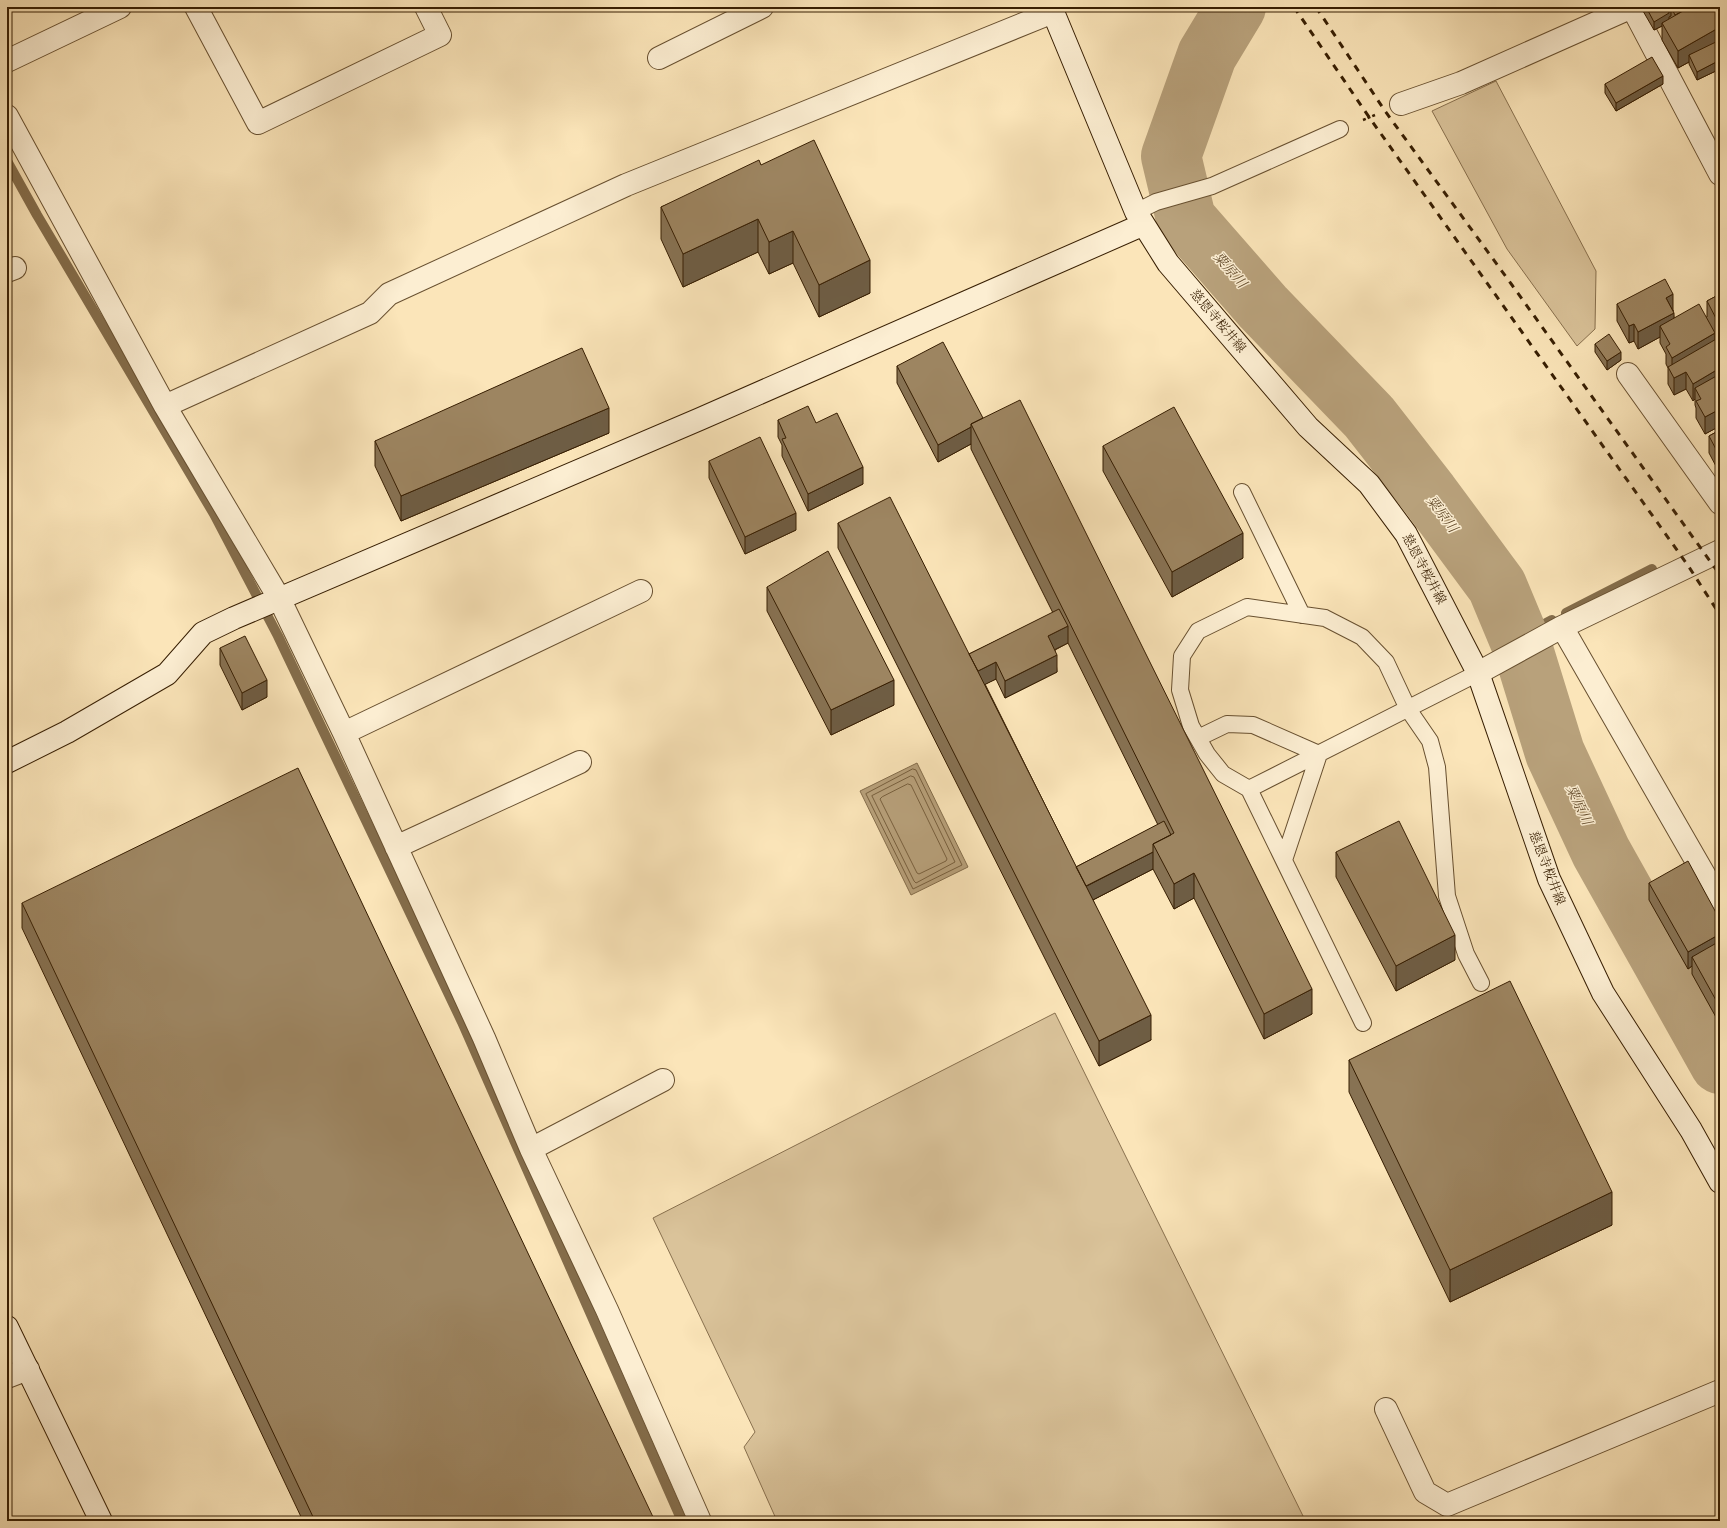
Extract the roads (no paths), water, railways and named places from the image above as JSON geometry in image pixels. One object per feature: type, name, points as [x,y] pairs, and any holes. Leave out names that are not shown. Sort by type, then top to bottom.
[{"type":"street","points":[[7,61],[120,7]]},
{"type":"street","points":[[196,7],[258,123],[440,34],[426,7]]},
{"type":"street","points":[[659,58],[762,7]]},
{"type":"street","points":[[1401,104],[1461,83],[1632,7],[1720,174]]},
{"type":"street","points":[[165,406],[370,313],[388,294],[626,185],[1052,10]]},
{"type":"street","name":"慈恩寺桜井線","points":[[1052,10],[1139,218],[1168,263],[1308,426],[1368,484],[1406,534],[1478,673],[1549,879],[1603,993],[1691,1130],[1720,1182]]},
{"type":"street","points":[[7,116],[165,406],[279,598],[344,732],[484,1038],[531,1149],[607,1310],[700,1521]]},
{"type":"street","points":[[7,762],[67,732],[167,674],[203,633],[234,618],[700,419],[1139,218]]},
{"type":"street","points":[[1628,374],[1720,503]]},
{"type":"street","points":[[1478,673],[1562,627],[1720,551]]},
{"type":"street","points":[[344,732],[641,591]]},
{"type":"street","points":[[1562,627],[1720,902]]},
{"type":"street","points":[[396,847],[580,762]]},
{"type":"street","points":[[531,1149],[663,1080]]},
{"type":"street","points":[[7,1327],[101,1521]]},
{"type":"street","points":[[7,1377],[28,1369]]},
{"type":"street","points":[[1386,1409],[1425,1492],[1447,1504],[1720,1391]]},
{"type":"lane","points":[[1139,218],[1156,202],[1212,186],[1340,129]]},
{"type":"lane","points":[[1242,492],[1302,615]]},
{"type":"lane","points":[[1363,1023],[1249,789],[1223,774],[1207,754],[1191,726],[1180,690],[1182,656],[1198,631],[1248,607],[1325,618],[1362,637],[1386,662],[1408,709],[1430,741],[1437,767],[1447,896],[1466,954],[1481,983]]},
{"type":"lane","points":[[1249,789],[1478,673]]},
{"type":"lane","points":[[1198,738],[1227,724],[1253,725],[1319,754]]},
{"type":"lane","points":[[1284,860],[1319,754]]},
{"type":"water","points":[[917,763],[968,867],[911,895],[860,791]]},
{"type":"waterway","name":"粟原川","points":[[1236,7],[1207,55],[1171,156],[1186,219],[1263,307],[1369,417],[1429,494],[1497,586],[1522,646],[1555,753],[1601,852],[1720,1064]]},
{"type":"waterway","points":[[7,161],[37,215],[214,514],[278,636],[462,1022],[682,1521]]},
{"type":"waterway","points":[[1566,613],[1652,569]]},
{"type":"waterway","points":[[1518,638],[1552,620]]},
{"type":"railway","points":[[1294,7],[1369,117],[1689,567],[1720,615]]},
{"type":"railway","points":[[1316,7],[1385,111],[1720,575]]}]
